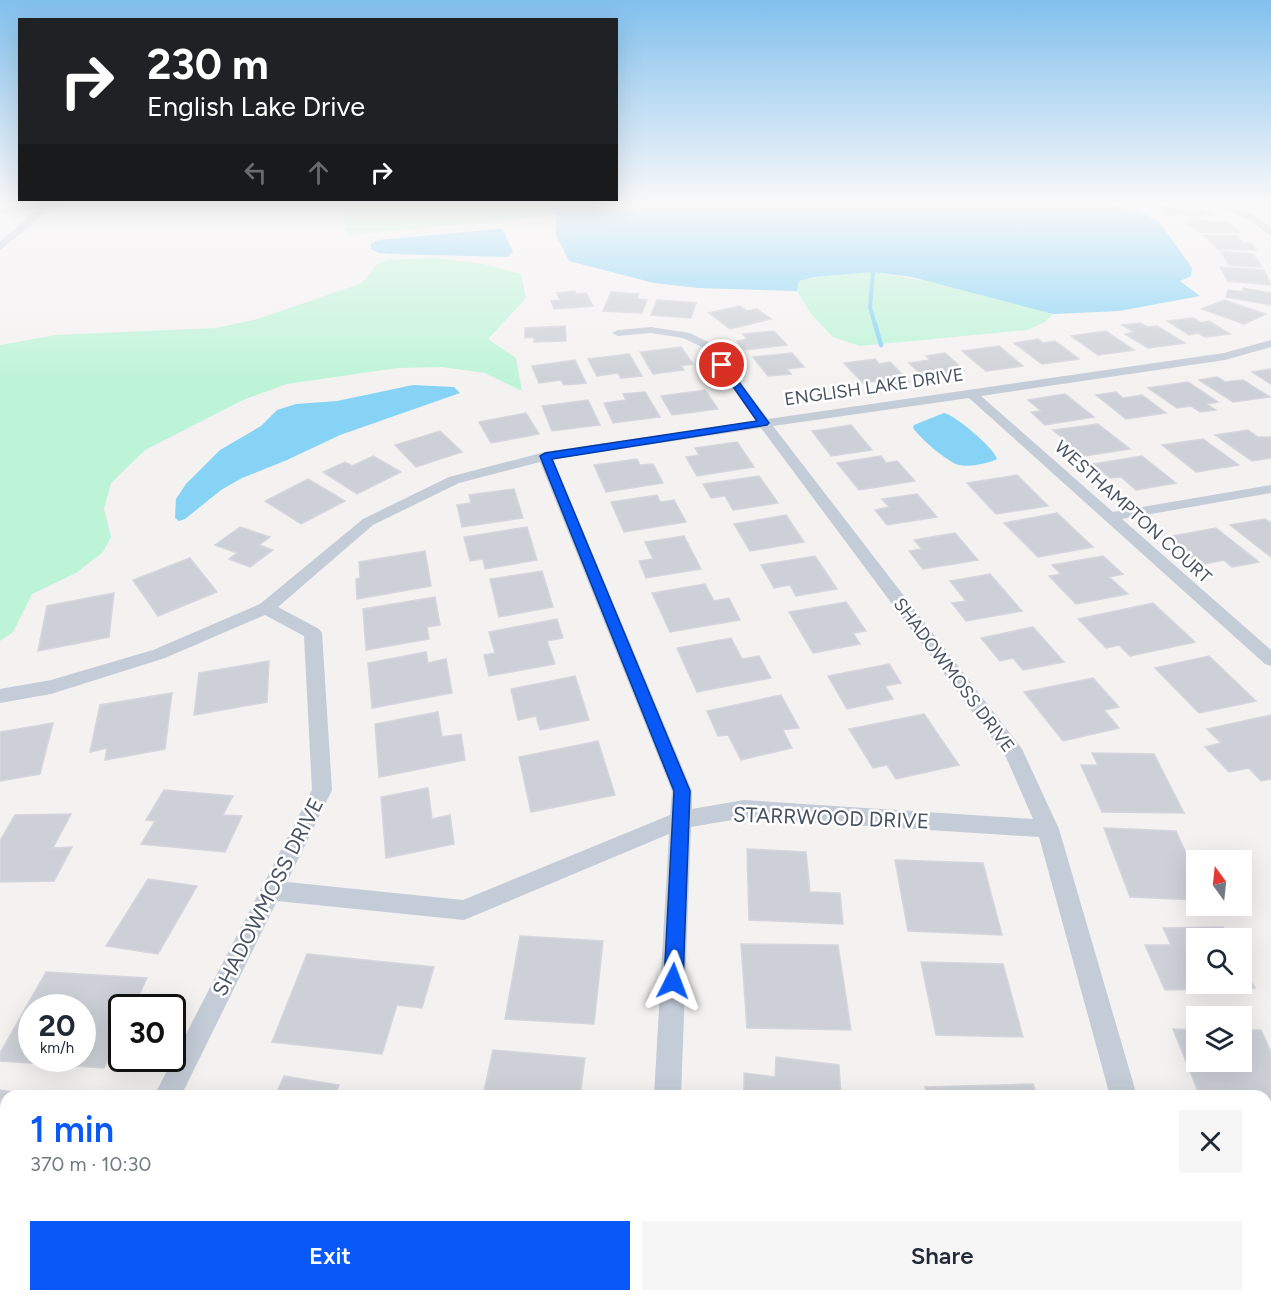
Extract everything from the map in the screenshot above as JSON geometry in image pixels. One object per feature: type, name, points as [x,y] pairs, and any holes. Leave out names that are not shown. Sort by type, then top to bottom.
[{"type":"street","name":"SHADOWMOSS DRIVE","points":[[618,333],[651,330],[686,335],[708,346],[1015,754],[1048,829],[1122,1090]]},
{"type":"street","name":"ENGLISH LAKE DRIVE","points":[[0,696],[51,687],[159,654],[266,608],[368,522],[454,480],[545,456],[1225,356],[1271,343]]},
{"type":"street","name":"WESTHAMPTON COURT","points":[[970,393],[1271,660]]},
{"type":"street","points":[[545,456],[682,791],[668,1090]]},
{"type":"street","points":[[1108,517],[1271,489]]},
{"type":"street","name":"SHADOWMOSS DRIVE","points":[[170,1090],[273,891],[322,790],[313,633],[266,608]]},
{"type":"street","name":"STARRWOOD DRIVE","points":[[273,891],[464,910],[681,820],[744,809],[1048,829]]},
{"type":"green space","points":[[381,263],[472,263],[521,274],[526,298],[488,339],[516,358],[522,391],[485,373],[442,367],[397,368],[287,384],[243,400],[145,450],[111,483],[104,509],[111,537],[103,552],[76,573],[32,594],[13,632],[0,641],[0,345],[56,335],[216,328],[258,319],[362,283],[376,265]]},
{"type":"green space","points":[[873,272],[950,285],[1053,314],[1045,322],[1027,330],[860,346],[833,337],[811,314],[797,291],[799,281],[814,277]]},
{"type":"water","points":[[576,263],[1188,263],[1192,268],[1191,276],[1180,281],[1200,296],[1119,311],[1053,314],[912,277],[873,272],[814,277],[799,281],[797,291],[699,288],[654,283]]},
{"type":"water","points":[[413,385],[454,387],[460,393],[340,435],[242,478],[221,490],[185,519],[179,521],[175,518],[176,499],[186,484],[220,450],[261,426],[277,410],[296,404],[337,401]]},
{"type":"water","points":[[944,413],[974,433],[989,447],[997,459],[978,465],[959,465],[934,449],[913,428],[914,425]]},
{"type":"building","points":[[1228,263],[1259,263],[1262,267],[1229,265]]},
{"type":"building","points":[[1220,267],[1264,270],[1271,285],[1228,281]]},
{"type":"building","points":[[1243,288],[1271,293],[1271,305],[1226,297],[1228,290],[1243,292]]},
{"type":"building","points":[[575,291],[576,294],[586,293],[593,306],[554,309],[551,301],[560,300],[557,293]]},
{"type":"building","points":[[611,292],[639,294],[637,299],[647,300],[642,313],[603,311]]},
{"type":"building","points":[[657,300],[696,303],[691,318],[651,315]]},
{"type":"building","points":[[1224,300],[1266,314],[1244,324],[1202,309]]},
{"type":"building","points":[[740,306],[747,311],[757,309],[771,319],[730,329],[709,313]]},
{"type":"building","points":[[1193,318],[1201,323],[1209,321],[1230,334],[1205,337],[1198,333],[1189,335],[1167,321]]},
{"type":"building","points":[[1140,323],[1147,327],[1157,326],[1185,343],[1148,348],[1125,334],[1134,332],[1122,325]]},
{"type":"building","points":[[565,326],[566,341],[534,342],[534,337],[525,338],[525,328]]},
{"type":"building","points":[[774,331],[787,345],[744,350],[737,341],[747,339],[743,334]]},
{"type":"building","points":[[1106,331],[1134,350],[1098,355],[1071,336]]},
{"type":"building","points":[[1038,339],[1043,343],[1055,341],[1079,359],[1042,364],[1014,343]]},
{"type":"building","points":[[999,346],[1023,366],[986,371],[962,351]]},
{"type":"building","points":[[681,347],[693,364],[681,366],[684,370],[653,374],[640,352]]},
{"type":"building","points":[[792,353],[804,367],[787,369],[791,374],[768,376],[753,357]]},
{"type":"building","points":[[945,353],[964,370],[953,371],[958,375],[926,379],[909,363],[930,360],[926,356]]},
{"type":"building","points":[[629,354],[642,376],[621,378],[618,373],[597,376],[588,359]]},
{"type":"building","points":[[875,359],[879,364],[890,362],[910,382],[879,386],[874,381],[863,383],[844,363]]},
{"type":"building","points":[[575,360],[586,383],[564,385],[561,380],[539,383],[532,366]]},
{"type":"building","points":[[1271,369],[1271,384],[1252,372]]},
{"type":"building","points":[[1217,377],[1225,382],[1243,380],[1270,397],[1233,402],[1199,380]]},
{"type":"building","points":[[1188,382],[1218,402],[1207,404],[1216,410],[1200,412],[1191,406],[1177,408],[1148,388]]},
{"type":"building","points":[[705,390],[718,409],[672,415],[661,396]]},
{"type":"building","points":[[645,392],[660,417],[613,423],[604,403],[626,400],[623,394]]},
{"type":"building","points":[[1116,392],[1123,398],[1142,395],[1166,413],[1126,419],[1096,395]]},
{"type":"building","points":[[1065,394],[1094,417],[1045,425],[1031,412],[1041,411],[1028,400]]},
{"type":"building","points":[[588,400],[600,425],[552,431],[542,406]]},
{"type":"building","points":[[526,413],[539,434],[491,443],[479,422]]},
{"type":"building","points":[[1098,424],[1130,449],[1084,456],[1053,430]]},
{"type":"building","points":[[851,425],[872,450],[831,456],[812,431]]},
{"type":"building","points":[[1248,430],[1258,437],[1271,437],[1271,458],[1252,461],[1215,435]]},
{"type":"building","points":[[440,431],[462,452],[416,467],[395,445]]},
{"type":"building","points":[[1203,439],[1239,465],[1196,472],[1162,445]]},
{"type":"building","points":[[737,442],[754,467],[697,476],[686,457],[699,455],[695,448]]},
{"type":"building","points":[[373,456],[401,472],[357,494],[323,472],[345,462],[352,466]]},
{"type":"building","points":[[881,456],[886,463],[897,461],[915,481],[859,490],[837,463]]},
{"type":"building","points":[[1142,456],[1176,483],[1136,490],[1121,477],[1110,478],[1093,464]]},
{"type":"building","points":[[637,459],[640,465],[653,464],[663,483],[606,492],[594,465]]},
{"type":"building","points":[[1017,475],[1048,506],[996,514],[967,483]]},
{"type":"building","points":[[759,476],[778,503],[733,510],[725,496],[711,498],[703,484]]},
{"type":"building","points":[[308,479],[345,501],[301,524],[265,501]]},
{"type":"building","points":[[514,489],[523,518],[462,527],[457,505],[471,503],[469,495]]},
{"type":"building","points":[[917,494],[937,517],[887,525],[875,510],[889,507],[882,499]]},
{"type":"building","points":[[657,495],[660,502],[674,500],[686,522],[624,532],[611,502]]},
{"type":"building","points":[[1057,513],[1093,547],[1038,557],[1004,523]]},
{"type":"building","points":[[786,515],[804,542],[750,551],[734,524]]},
{"type":"building","points":[[1265,519],[1271,523],[1271,557],[1230,525]]},
{"type":"building","points":[[240,527],[270,537],[259,545],[273,550],[250,567],[229,559],[237,553],[215,545]]},
{"type":"building","points":[[527,527],[537,560],[485,569],[483,559],[470,561],[464,537]]},
{"type":"building","points":[[1216,528],[1259,562],[1232,567],[1224,560],[1200,565],[1167,537]]},
{"type":"building","points":[[955,533],[978,560],[923,569],[909,551],[922,549],[914,540]]},
{"type":"building","points":[[684,536],[701,569],[646,578],[639,561],[653,559],[645,542]]},
{"type":"building","points":[[425,551],[431,586],[357,599],[356,579],[360,578],[359,562]]},
{"type":"building","points":[[815,556],[837,589],[796,596],[790,585],[774,588],[761,565]]},
{"type":"building","points":[[1103,556],[1123,574],[1109,577],[1128,594],[1076,604],[1049,576],[1061,574],[1052,565]]},
{"type":"building","points":[[190,558],[217,592],[158,616],[133,580]]},
{"type":"building","points":[[542,571],[553,607],[499,617],[490,579]]},
{"type":"building","points":[[990,574],[1022,611],[966,621],[952,603],[966,601],[950,581]]},
{"type":"building","points":[[705,584],[714,601],[729,598],[740,620],[670,632],[652,593]]},
{"type":"building","points":[[114,593],[109,637],[38,651],[47,606]]},
{"type":"building","points":[[435,597],[440,625],[427,627],[429,639],[366,650],[363,609]]},
{"type":"building","points":[[846,602],[866,631],[853,633],[860,644],[813,653],[789,612]]},
{"type":"building","points":[[1153,603],[1195,642],[1130,656],[1119,645],[1106,648],[1078,619]]},
{"type":"building","points":[[557,619],[563,638],[547,641],[555,664],[489,676],[484,655],[495,653],[489,632]]},
{"type":"building","points":[[1033,627],[1064,662],[1023,670],[1013,658],[1000,661],[981,638]]},
{"type":"building","points":[[731,638],[742,659],[759,656],[771,678],[697,692],[677,648]]},
{"type":"building","points":[[426,652],[428,663],[446,659],[452,693],[372,708],[368,663]]},
{"type":"building","points":[[1209,656],[1256,701],[1199,713],[1155,668]]},
{"type":"building","points":[[269,661],[267,702],[194,715],[199,673]]},
{"type":"building","points":[[889,664],[901,683],[885,686],[893,699],[847,709],[828,676]]},
{"type":"building","points":[[575,676],[589,720],[540,730],[536,716],[518,720],[511,689]]},
{"type":"building","points":[[1093,678],[1119,707],[1104,710],[1119,728],[1063,741],[1024,692]]},
{"type":"building","points":[[172,693],[165,749],[105,760],[107,748],[90,752],[100,705]]},
{"type":"building","points":[[781,695],[799,728],[783,730],[792,748],[741,760],[728,735],[718,736],[707,711]]},
{"type":"building","points":[[438,712],[442,737],[461,734],[465,760],[379,777],[375,724]]},
{"type":"building","points":[[924,714],[959,765],[896,779],[887,765],[873,768],[849,729]]},
{"type":"building","points":[[1271,715],[1271,779],[1261,781],[1249,768],[1229,772],[1205,747],[1221,743],[1207,729]]},
{"type":"building","points":[[53,723],[40,774],[0,781],[0,732]]},
{"type":"building","points":[[598,741],[615,795],[531,812],[519,757]]},
{"type":"building","points":[[1092,753],[1154,754],[1184,813],[1102,812],[1081,765],[1098,765]]},
{"type":"building","points":[[428,788],[432,819],[450,815],[454,844],[386,858],[381,797]]},
{"type":"building","points":[[164,790],[233,796],[223,815],[242,816],[225,852],[141,844],[155,821],[146,820]]},
{"type":"building","points":[[71,814],[53,848],[72,847],[54,881],[0,882],[0,841],[15,815]]},
{"type":"building","points":[[1104,828],[1176,831],[1186,853],[1186,900],[1130,897]]},
{"type":"building","points":[[747,849],[806,852],[810,892],[840,893],[843,924],[749,920]]},
{"type":"building","points":[[895,860],[983,863],[1002,935],[908,931]]},
{"type":"building","points":[[148,879],[197,886],[158,954],[106,946]]},
{"type":"building","points":[[1223,927],[1224,928],[1186,928],[1186,990],[1165,990],[1145,945],[1171,945],[1163,928]]},
{"type":"building","points":[[520,936],[603,941],[594,1024],[505,1019]]},
{"type":"building","points":[[741,944],[838,945],[851,1030],[747,1028]]},
{"type":"building","points":[[307,954],[434,967],[422,1008],[397,1005],[382,1054],[272,1042]]},
{"type":"building","points":[[921,962],[1003,964],[1023,1037],[936,1035]]},
{"type":"building","points":[[46,972],[147,978],[140,994],[108,994],[108,1060],[104,1068],[96,1067],[96,994],[34,994]]},
{"type":"building","points":[[18,1021],[18,1062],[0,1061],[0,1053]]},
{"type":"building","points":[[1173,1029],[1186,1030],[1186,1061]]},
{"type":"building","points":[[1252,1030],[1261,1030],[1271,1052],[1271,1090],[1198,1090],[1190,1072],[1252,1072]]},
{"type":"building","points":[[493,1050],[585,1058],[581,1090],[484,1090]]},
{"type":"building","points":[[776,1057],[839,1065],[841,1090],[744,1090],[744,1073],[775,1077]]},
{"type":"building","points":[[284,1076],[339,1085],[337,1090],[278,1090]]},
{"type":"building","points":[[1033,1084],[1035,1090],[926,1090],[925,1087]]},
{"type":"waterway","points":[[867,269],[873,272],[870,307],[875,325]]},
{"type":"waterway","points":[[875,324],[881,345]]},
{"type":"route","points":[[673,981],[682,791],[545,456],[764,423],[722,365]]}]
